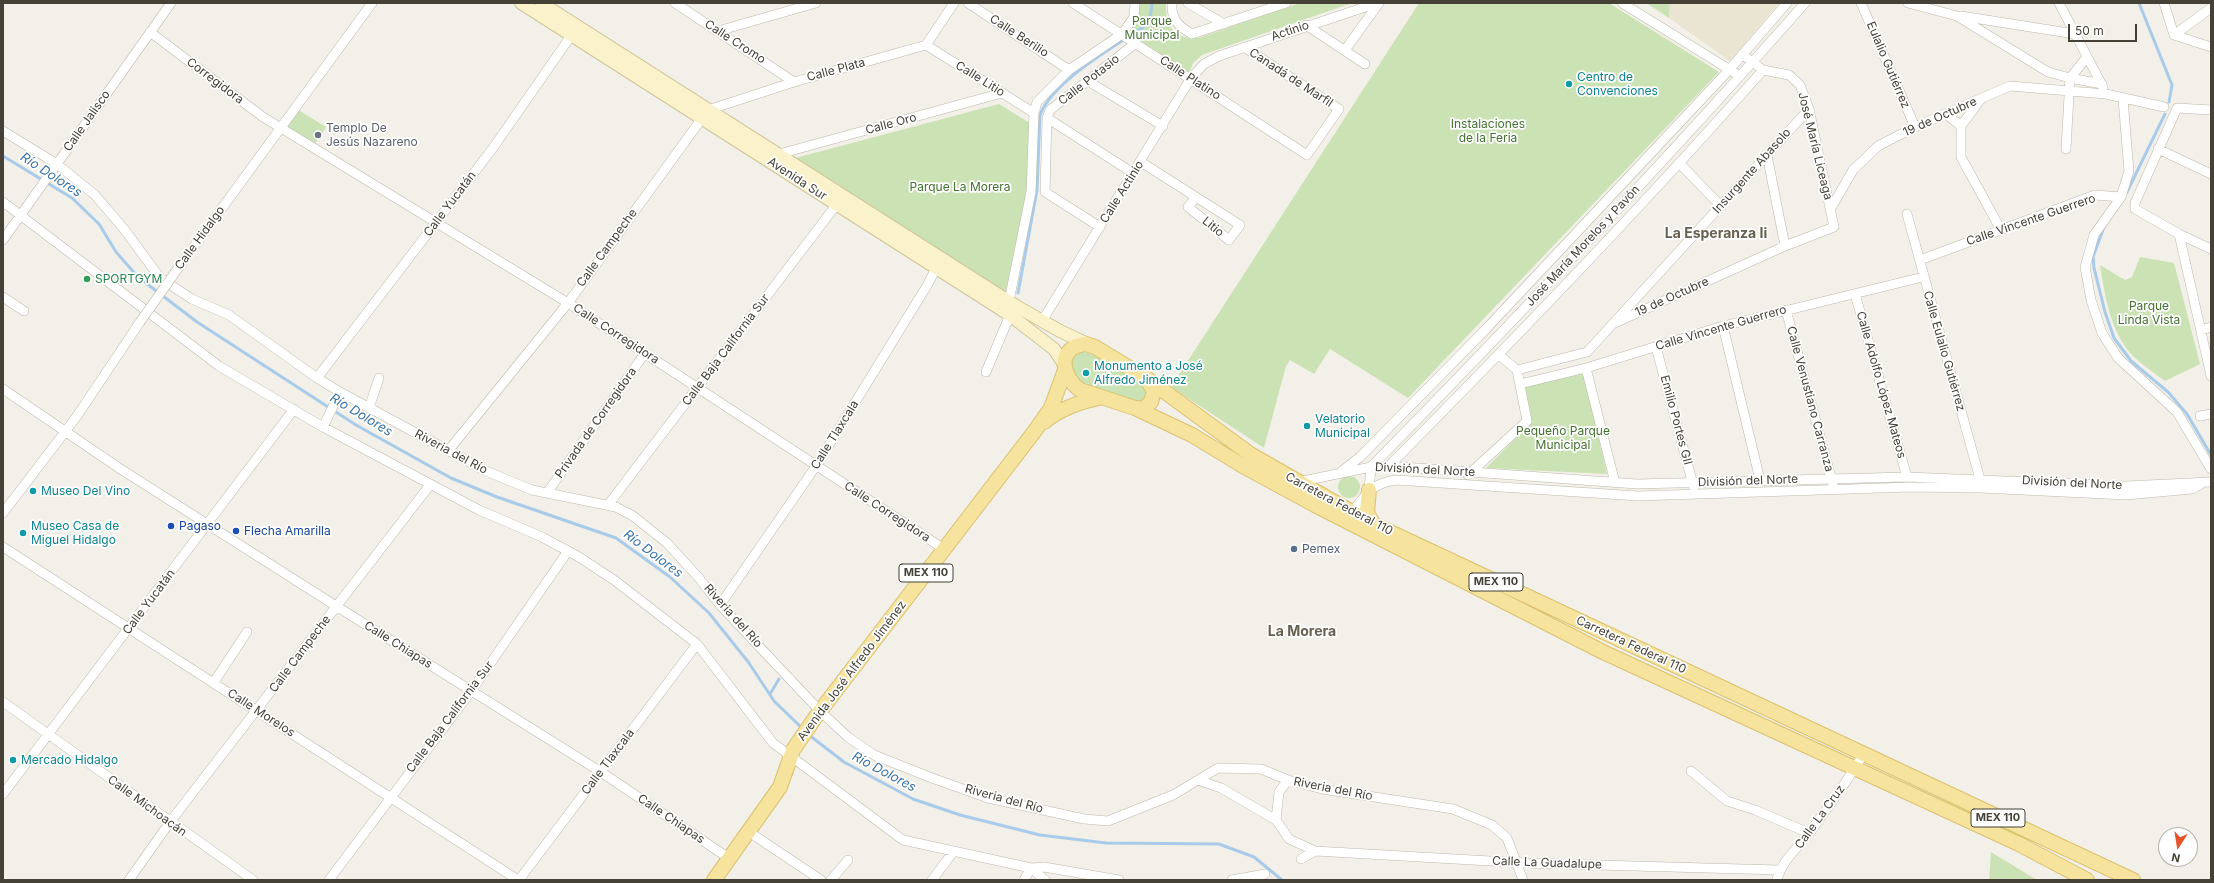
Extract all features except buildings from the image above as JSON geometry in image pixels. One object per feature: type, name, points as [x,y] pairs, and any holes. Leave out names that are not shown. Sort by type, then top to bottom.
[{"type":"main road","name":"Avenida Sur","points":[[521,3],[575,30],[1018,316],[1054,348],[1065,367]]},
{"type":"main road","name":"Avenida Sur","points":[[542,3],[575,30]]},
{"type":"main road","name":"Avenida Sur","points":[[705,114],[779,154],[840,200]]},
{"type":"main road","name":"Avenida Sur","points":[[938,263],[1009,301],[1018,316],[1042,321],[1095,347]]},
{"type":"main road","name":"MEX 110","points":[[1034,432],[1053,404],[1065,367],[1067,355],[1071,349],[1078,345],[1086,344],[1095,347],[1146,378]]},
{"type":"main road","name":"MEX 110","points":[[1065,367],[1068,380],[1080,390],[1135,408]]},
{"type":"main road","points":[[1135,408],[1142,409],[1147,406],[1154,396],[1152,386],[1146,378]]},
{"type":"main road","name":"Carretera Federal 110","points":[[1146,378],[1250,454],[1373,524],[2133,880]]},
{"type":"main road","name":"MEX 110","points":[[1034,432],[1055,414],[1077,403],[1102,398]]},
{"type":"main road","name":"Carretera Federal 110","points":[[1135,408],[1192,435],[1242,466],[1603,652],[2019,844],[2087,880]]},
{"type":"main road","name":"Avenida José Alfredo Jiménez","points":[[714,880],[780,787],[792,753],[819,713],[1034,432]]},
{"type":"main road","points":[[1242,466],[1258,470],[1339,513],[1352,512]]},
{"type":"main road","points":[[1370,490],[1368,512],[1373,524]]},
{"type":"street","name":"Calle Jalisco","points":[[3,240],[171,3]]},
{"type":"street","name":"Calle Hidalgo","points":[[3,512],[65,431],[179,267],[372,3]]},
{"type":"street","name":"Calle Cromo","points":[[674,3],[794,82]]},
{"type":"street","points":[[718,31],[797,5],[816,3]]},
{"type":"street","points":[[926,45],[954,3]]},
{"type":"street","name":"Calle Berilio","points":[[968,3],[1069,70]]},
{"type":"street","name":"Calle Platino","points":[[1073,3],[1191,78],[1307,155]]},
{"type":"street","points":[[1009,301],[1031,192],[1034,113],[1037,102],[1069,70],[1129,39],[1134,17],[1135,3]]},
{"type":"street","points":[[1172,3],[1171,11],[1178,26],[1192,34],[1286,3]]},
{"type":"street","points":[[1188,3],[1224,24]]},
{"type":"street","points":[[1345,50],[1378,3]]},
{"type":"street","name":"Actinio","points":[[1204,64],[1219,56],[1306,25],[1378,3]]},
{"type":"street","points":[[1622,3],[1730,69],[1739,77]]},
{"type":"street","name":"José María Morelos y Pavón","points":[[1339,473],[1360,457],[1486,329],[1730,69],[1787,3]]},
{"type":"street","name":"José María Morelos y Pavón","points":[[1371,467],[1496,339],[1705,116],[1805,3]]},
{"type":"street","name":"Eulalio Gutiérrez","points":[[1861,3],[1915,127]]},
{"type":"street","points":[[1908,3],[1957,16],[2075,34]]},
{"type":"street","points":[[2059,3],[2106,94]]},
{"type":"street","points":[[2164,3],[2174,35]]},
{"type":"street","points":[[2174,35],[2211,8]]},
{"type":"street","points":[[1957,16],[2048,72],[2102,84]]},
{"type":"street","points":[[1306,25],[1365,64]]},
{"type":"street","name":"Calle Yucatán","points":[[317,378],[493,148],[575,30]]},
{"type":"street","name":"Corregidora","points":[[150,32],[264,117],[282,128]]},
{"type":"street","points":[[2174,35],[2211,47]]},
{"type":"street","name":"Calle Potasio","points":[[1047,118],[1050,110],[1086,80],[1129,39]]},
{"type":"street","name":"Calle Plata","points":[[705,114],[794,82],[926,45]]},
{"type":"street","name":"Calle Litio","points":[[926,45],[1034,113]]},
{"type":"street","name":"Canadá de Marfil","points":[[1244,47],[1339,109],[1307,155]]},
{"type":"street","name":"José María Liceaga","points":[[1742,54],[1752,63],[1764,70],[1789,75],[1800,85],[1809,109],[1834,227]]},
{"type":"street","points":[[2066,148],[2064,90],[2070,78],[2087,57]]},
{"type":"street","name":"Calle Actinio","points":[[1042,321],[1163,126],[1191,78],[1204,64]]},
{"type":"street","points":[[1389,466],[1499,355],[1680,164],[1764,70]]},
{"type":"street","points":[[1086,80],[1163,126]]},
{"type":"street","name":"19 de Octubre","points":[[1830,210],[1853,170],[1878,146],[1915,127],[2010,86],[2106,94],[2164,107]]},
{"type":"street","name":"Calle Oro","points":[[779,154],[1002,93]]},
{"type":"street","points":[[1982,98],[1961,126],[1961,157],[2001,230]]},
{"type":"street","points":[[2123,99],[2129,171],[2121,197],[2094,234],[2085,267],[2091,300],[2102,333],[2118,358],[2177,412],[2211,469]]},
{"type":"street","points":[[2211,110],[2177,108],[2135,202],[2135,209],[2179,234],[2211,249]]},
{"type":"street","name":"Insurgente Abasolo","points":[[1615,323],[1809,109]]},
{"type":"street","name":"Calle Campeche","points":[[448,451],[568,303],[705,114]]},
{"type":"street","points":[[1946,114],[1961,126]]},
{"type":"street","points":[[1047,118],[1133,173]]},
{"type":"street","points":[[1047,118],[1045,192],[1100,228]]},
{"type":"street","name":"Calle Corregidora","points":[[282,128],[568,303],[944,549]]},
{"type":"street","name":"Riveria del Río","points":[[3,131],[57,164],[95,195],[124,229],[160,278],[192,299],[229,315],[339,394],[370,408],[448,451],[510,482],[547,493],[608,505],[633,516],[667,543],[699,578],[720,605],[819,713],[848,737],[874,755],[988,798],[1084,819],[1108,820],[1173,795],[1218,768],[1260,769],[1288,780],[1322,789],[1453,809],[1492,824],[1507,838],[1523,880]]},
{"type":"street","points":[[2158,149],[2211,174]]},
{"type":"street","points":[[1767,155],[1784,246]]},
{"type":"street","name":"Litio","points":[[1140,162],[1196,197],[1240,225],[1229,240],[1188,207],[1196,197]]},
{"type":"street","points":[[1680,164],[1721,206]]},
{"type":"street","name":"Calle Vincente Guerrero","points":[[1920,260],[2095,195],[2121,197]]},
{"type":"street","name":"Calle Baja California Sur","points":[[608,505],[840,200]]},
{"type":"street","points":[[3,202],[219,366],[294,409],[325,423],[430,485],[479,510],[542,537],[568,551],[614,580],[697,644],[773,743],[792,753],[903,840],[1031,868],[1044,867],[1119,880]]},
{"type":"street","name":"Calle Eulalio Gutiérrez","points":[[1907,214],[1920,260],[1923,277],[1981,483]]},
{"type":"street","name":"19 de Octubre","points":[[1517,370],[1587,352],[1615,323],[1784,246],[1834,227]]},
{"type":"street","points":[[2179,234],[2211,376]]},
{"type":"street","name":"Calle Tlaxcala","points":[[720,605],[816,466],[928,284],[938,263]]},
{"type":"street","name":"Calle Vincente Guerrero","points":[[1520,384],[1586,368],[1723,326],[1923,277]]},
{"type":"street","name":"Calle Adolfo López Mateos","points":[[1855,294],[1907,477]]},
{"type":"street","points":[[3,297],[24,311]]},
{"type":"street","name":"Calle Venustiano Carranza","points":[[1786,310],[1832,483]]},
{"type":"street","points":[[986,372],[1018,316]]},
{"type":"street","points":[[1723,326],[1760,480]]},
{"type":"street","points":[[2201,330],[2211,327]]},
{"type":"street","name":"Emilio Portes GIl","points":[[1656,346],[1695,494]]},
{"type":"street","name":"Privada de Corregidora","points":[[547,493],[645,353]]},
{"type":"street","points":[[1461,484],[1470,472],[1527,421],[1517,370],[1499,355]]},
{"type":"street","points":[[1586,368],[1615,483]]},
{"type":"street","points":[[370,408],[379,378]]},
{"type":"street","name":"Calle Chiapas","points":[[3,389],[119,468],[601,772],[730,859]]},
{"type":"street","points":[[325,423],[339,394]]},
{"type":"street","name":"Calle Yucatán","points":[[3,794],[294,409]]},
{"type":"street","points":[[2200,416],[2211,414]]},
{"type":"street","name":"División del Norte","points":[[1297,482],[1371,467],[1389,466],[1615,483],[1692,483],[1760,480],[1832,483],[1981,483],[2126,486],[2168,485],[2190,482],[2201,484],[2211,482]]},
{"type":"street","points":[[1370,490],[1371,467]]},
{"type":"street","name":"División del Norte","points":[[1352,512],[1370,490],[1381,482],[1396,480],[1638,496],[1695,494],[1907,477],[1981,483]]},
{"type":"street","name":"Calle Campeche","points":[[129,880],[170,822],[430,485]]},
{"type":"street","name":"Calle Morelos","points":[[3,547],[130,627],[518,880]]},
{"type":"street","name":"Calle Baja California Sur","points":[[329,880],[472,690],[568,551]]},
{"type":"street","points":[[214,682],[247,632]]},
{"type":"street","name":"Calle Tlaxcala","points":[[518,880],[697,644]]},
{"type":"street","name":"Calle Michoacán","points":[[3,702],[253,880]]},
{"type":"street","name":"Calle La Cruz","points":[[1779,870],[1809,833],[1864,753]]},
{"type":"street","points":[[1691,771],[1727,801],[1755,810],[1809,833]]},
{"type":"street","points":[[1198,780],[1221,788],[1276,820],[1289,839],[1315,851]]},
{"type":"street","points":[[1276,820],[1279,792],[1288,780]]},
{"type":"street","points":[[749,832],[821,880]]},
{"type":"street","points":[[932,880],[954,851]]},
{"type":"street","points":[[1301,859],[1315,851]]},
{"type":"street","name":"Calle La Guadalupe","points":[[1315,851],[1517,863],[1779,870]]},
{"type":"street","points":[[831,880],[848,860]]},
{"type":"street","points":[[1024,880],[1031,868]]},
{"type":"street","points":[[1031,868],[1045,880]]},
{"type":"street","points":[[1778,880],[1779,870]]},
{"type":"street","points":[[1232,880],[1265,874]]},
{"type":"shaded area","points":[[1670,3],[1779,3],[1730,61],[1669,18]]},
{"type":"green space","name":"Parque Municipal","points":[[1140,3],[1166,3],[1167,18],[1173,30],[1183,36],[1198,38],[1300,3],[1352,3],[1202,55],[1193,63],[1189,74],[1127,33],[1138,18]]},
{"type":"green space","name":"Instalaciones de la Feria","points":[[1419,3],[1609,3],[1719,72],[1408,398],[1330,349],[1314,374],[1290,360],[1286,366],[1264,448],[1171,387]]},
{"type":"green space","points":[[1646,3],[1670,3],[1669,18]]},
{"type":"green space","name":"Parque La Morera","points":[[999,104],[1033,125],[1031,192],[1009,301],[788,160]]},
{"type":"green space","points":[[295,108],[326,127],[313,147],[281,128]]},
{"type":"green space","name":"Parque Linda Vista","points":[[2140,257],[2174,263],[2200,364],[2165,381],[2135,358],[2124,345],[2113,323],[2104,289],[2100,265],[2125,280],[2132,277]]},
{"type":"green space","points":[[1084,352],[1110,362],[1136,380],[1148,393],[1143,407],[1077,385],[1069,361],[1074,356]]},
{"type":"green space","name":"Pequeño Parque Municipal","points":[[1583,372],[1607,474],[1486,468],[1532,422],[1525,386]]},
{"type":"green space","points":[[1349,476],[1357,479],[1360,487],[1357,495],[1349,498],[1341,495],[1338,487],[1341,479]]},
{"type":"green space","points":[[1991,852],[2037,880],[1989,880]]},
{"type":"waterway","points":[[1018,293],[1037,190],[1040,115],[1057,90],[1070,78],[1100,55],[1142,28],[1150,19],[1152,3]]},
{"type":"waterway","points":[[2139,3],[2172,85],[2169,102]]},
{"type":"waterway","points":[[2127,192],[2165,114]]},
{"type":"waterway","name":"Río Dolores","points":[[3,156],[72,198],[99,224],[116,252],[138,277],[197,322],[356,425],[451,478],[497,497],[616,538],[670,577],[709,613],[749,663],[774,701],[803,729]]},
{"type":"waterway","points":[[2104,227],[2093,257],[2094,268],[2105,312],[2114,338],[2131,361],[2168,392],[2187,414],[2211,455]]},
{"type":"waterway","points":[[770,694],[779,679]]},
{"type":"waterway","name":"Río Dolores","points":[[809,735],[844,762],[913,799],[960,815],[1040,835],[1106,843],[1219,844],[1254,857],[1282,880]]},
{"type":"place","name":"Centro de Convenciones","points":[[1569,84]]},
{"type":"place","name":"Templo De Jesús Nazareno","points":[[318,135]]},
{"type":"place","name":"SPORTGYM","points":[[87,279]]},
{"type":"place","name":"Monumento a José Alfredo Jiménez","points":[[1086,373]]},
{"type":"place","name":"Velatorio Municipal","points":[[1307,426]]},
{"type":"place","name":"Museo Del Vino","points":[[33,491]]},
{"type":"place","name":"Pagaso","points":[[171,526]]},
{"type":"place","name":"Flecha Amarilla","points":[[236,531]]},
{"type":"place","name":"Museo Casa de Miguel Hidalgo","points":[[23,533]]},
{"type":"place","name":"Pemex","points":[[1294,549]]},
{"type":"place","name":"Mercado Hidalgo","points":[[13,760]]},
{"type":"district","name":"La Esperanza Ii","points":[[1716,234]]},
{"type":"district","name":"La Morera","points":[[1302,632]]}]
